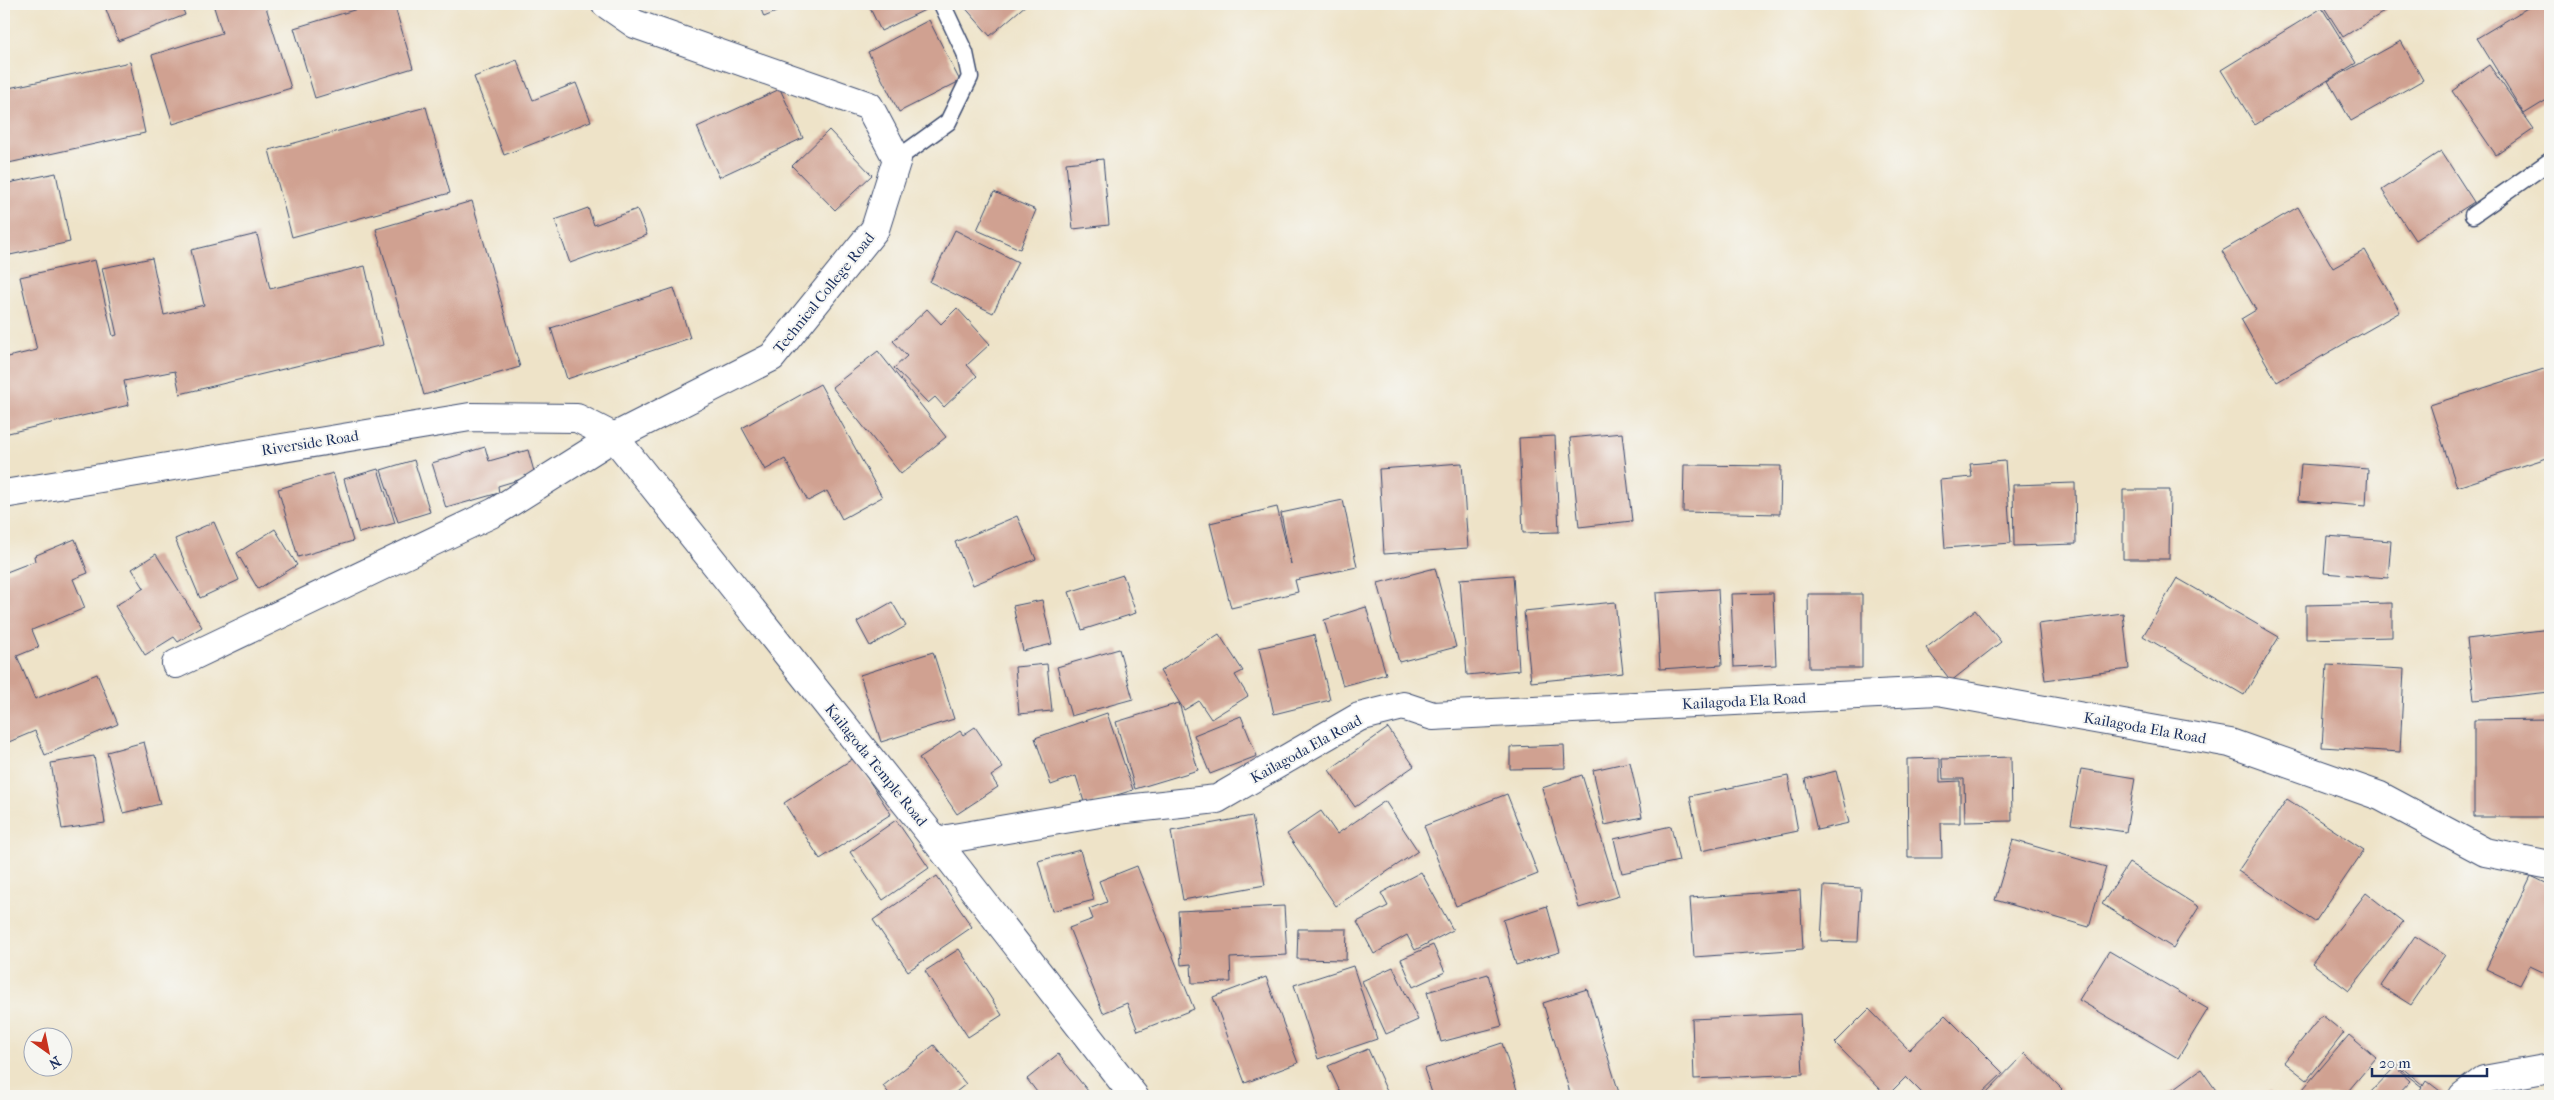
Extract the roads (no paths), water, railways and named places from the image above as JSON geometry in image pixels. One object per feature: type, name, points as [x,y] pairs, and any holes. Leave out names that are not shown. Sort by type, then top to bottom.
[{"type":"street","points":[[606,4],[635,24],[869,106],[897,159]]},
{"type":"street","name":"Technical College Road","points":[[176,664],[495,512],[614,437],[772,357],[875,230],[897,159]]},
{"type":"street","name":"Riverside Road","points":[[4,494],[470,417],[577,418],[614,437]]},
{"type":"street","name":"Kailagoda Temple Road","points":[[614,437],[936,840],[1134,1096]]},
{"type":"street","name":"Kailagoda Ela Road","points":[[936,840],[1117,810],[1217,799],[1359,717],[1403,706],[1433,716],[1938,691],[2230,743],[2380,796],[2485,852],[2550,865]]},
{"type":"street","points":[[2463,1096],[2484,1080],[2550,1068]]},
{"type":"lane","points":[[897,159],[948,122],[970,76],[965,53],[942,4]]},
{"type":"lane","points":[[2474,216],[2550,161]]}]
